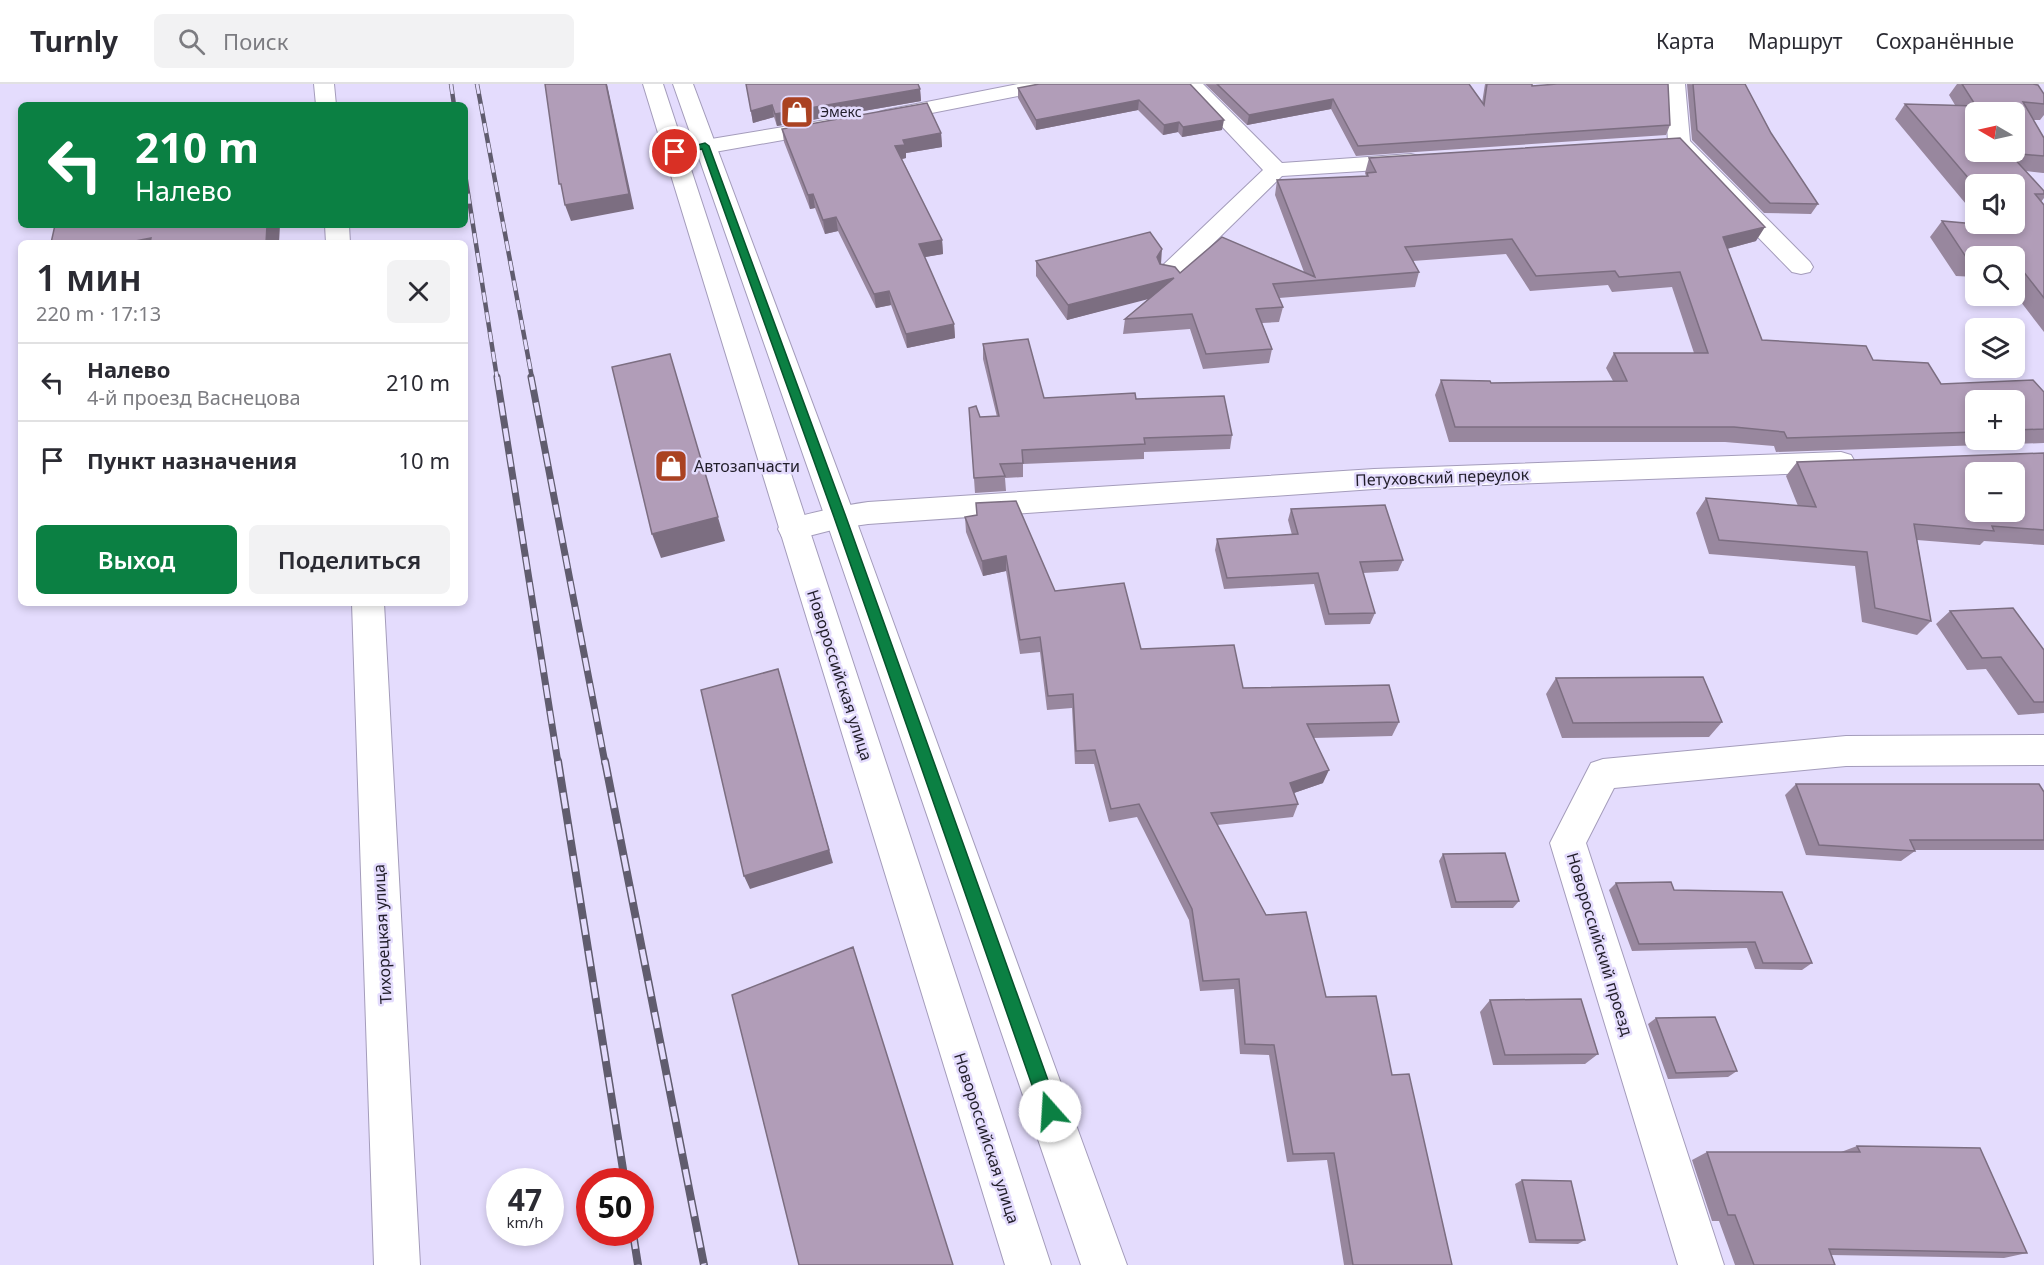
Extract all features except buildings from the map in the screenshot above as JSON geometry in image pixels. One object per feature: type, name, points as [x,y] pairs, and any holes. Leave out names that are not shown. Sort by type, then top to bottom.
[{"type":"street","points":[[324,84],[326,102]]},
{"type":"street","name":"Новороссийская улица","points":[[653,84],[690,149],[840,517],[1104,1265]]},
{"type":"street","name":"Новороссийская улица","points":[[683,84],[690,149],[793,529],[1028,1265]]},
{"type":"street","points":[[690,149],[857,121],[1049,84]]},
{"type":"street","points":[[1192,84],[1276,170]]},
{"type":"street","points":[[1675,84],[1679,143],[1801,267]]},
{"type":"street","points":[[1655,145],[1679,143]]},
{"type":"street","points":[[1169,273],[1276,170],[1430,160]]},
{"type":"street","name":"Петуховский переулок","points":[[793,529],[840,517],[1374,479],[1864,461]]},
{"type":"street","name":"Тихорецкая улица","points":[[368,606],[397,1265]]},
{"type":"street","name":"Новороссийский проезд","points":[[1701,1265],[1568,843],[1602,774],[1846,751],[2044,750]]},
{"type":"railway","points":[[451,84],[454,102]]},
{"type":"railway","points":[[477,84],[532,378]]},
{"type":"railway","points":[[468,193],[497,378]]},
{"type":"railway","points":[[497,377],[558,763]]},
{"type":"railway","points":[[531,377],[605,763]]},
{"type":"railway","points":[[558,761],[623,1168]]},
{"type":"railway","points":[[605,761],[704,1265]]},
{"type":"railway","points":[[635,1246],[638,1265]]},
{"type":"place","name":"Эмекс","points":[[797,112]]},
{"type":"place","name":"Автозапчасти","points":[[671,466]]},
{"type":"route","points":[[675,152],[705,146],[840,517],[1050,1111]]}]
